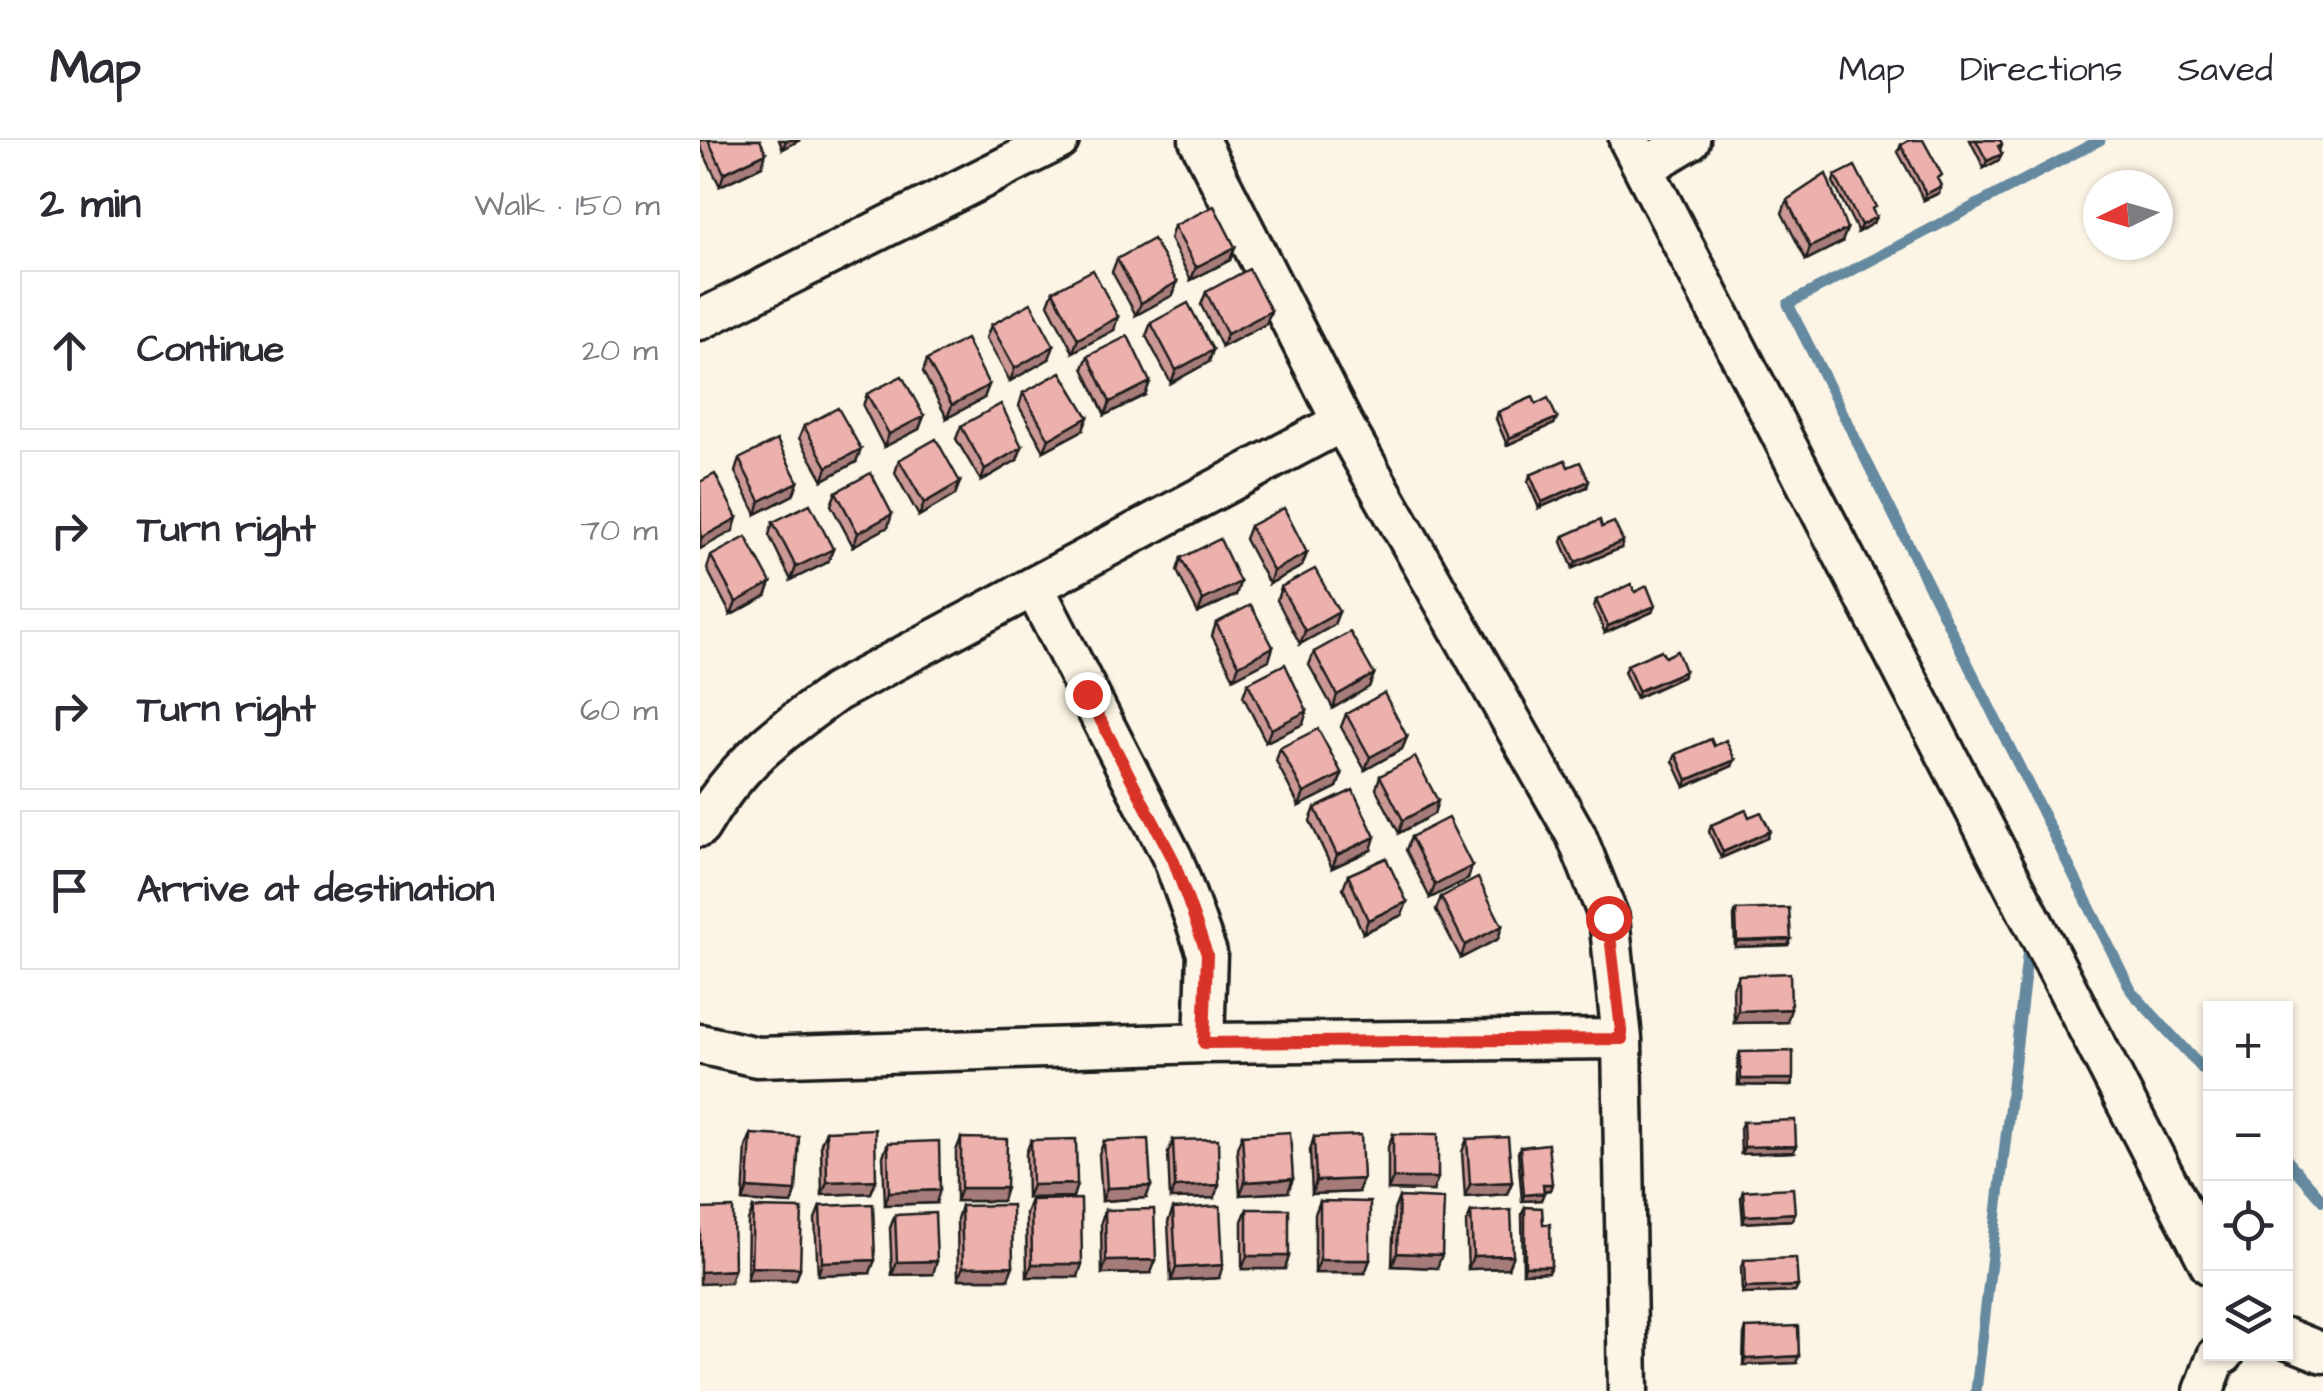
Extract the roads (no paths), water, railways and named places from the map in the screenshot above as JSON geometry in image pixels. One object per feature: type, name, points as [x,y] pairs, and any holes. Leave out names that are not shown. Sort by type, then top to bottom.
[{"type":"street","points":[[700,320],[1059,140]]},
{"type":"street","points":[[1199,140],[1342,422],[1576,834],[1608,918],[1622,1039],[1628,1391],[1599,1391]]},
{"type":"street","points":[[1690,140],[1637,154],[2203,1257]]},
{"type":"street","points":[[700,827],[710,786],[836,692],[1342,422]]},
{"type":"street","points":[[1034,587],[1173,859],[1207,954],[1204,1043]]},
{"type":"street","points":[[700,1044],[756,1057],[1204,1043],[1622,1039]]},
{"type":"street","points":[[2293,1341],[2323,1353]]},
{"type":"waterway","points":[[2100,140],[1788,304],[2132,992],[2203,1069]]},
{"type":"waterway","points":[[1976,1391],[2029,941]]},
{"type":"waterway","points":[[2293,1167],[2323,1201]]}]
